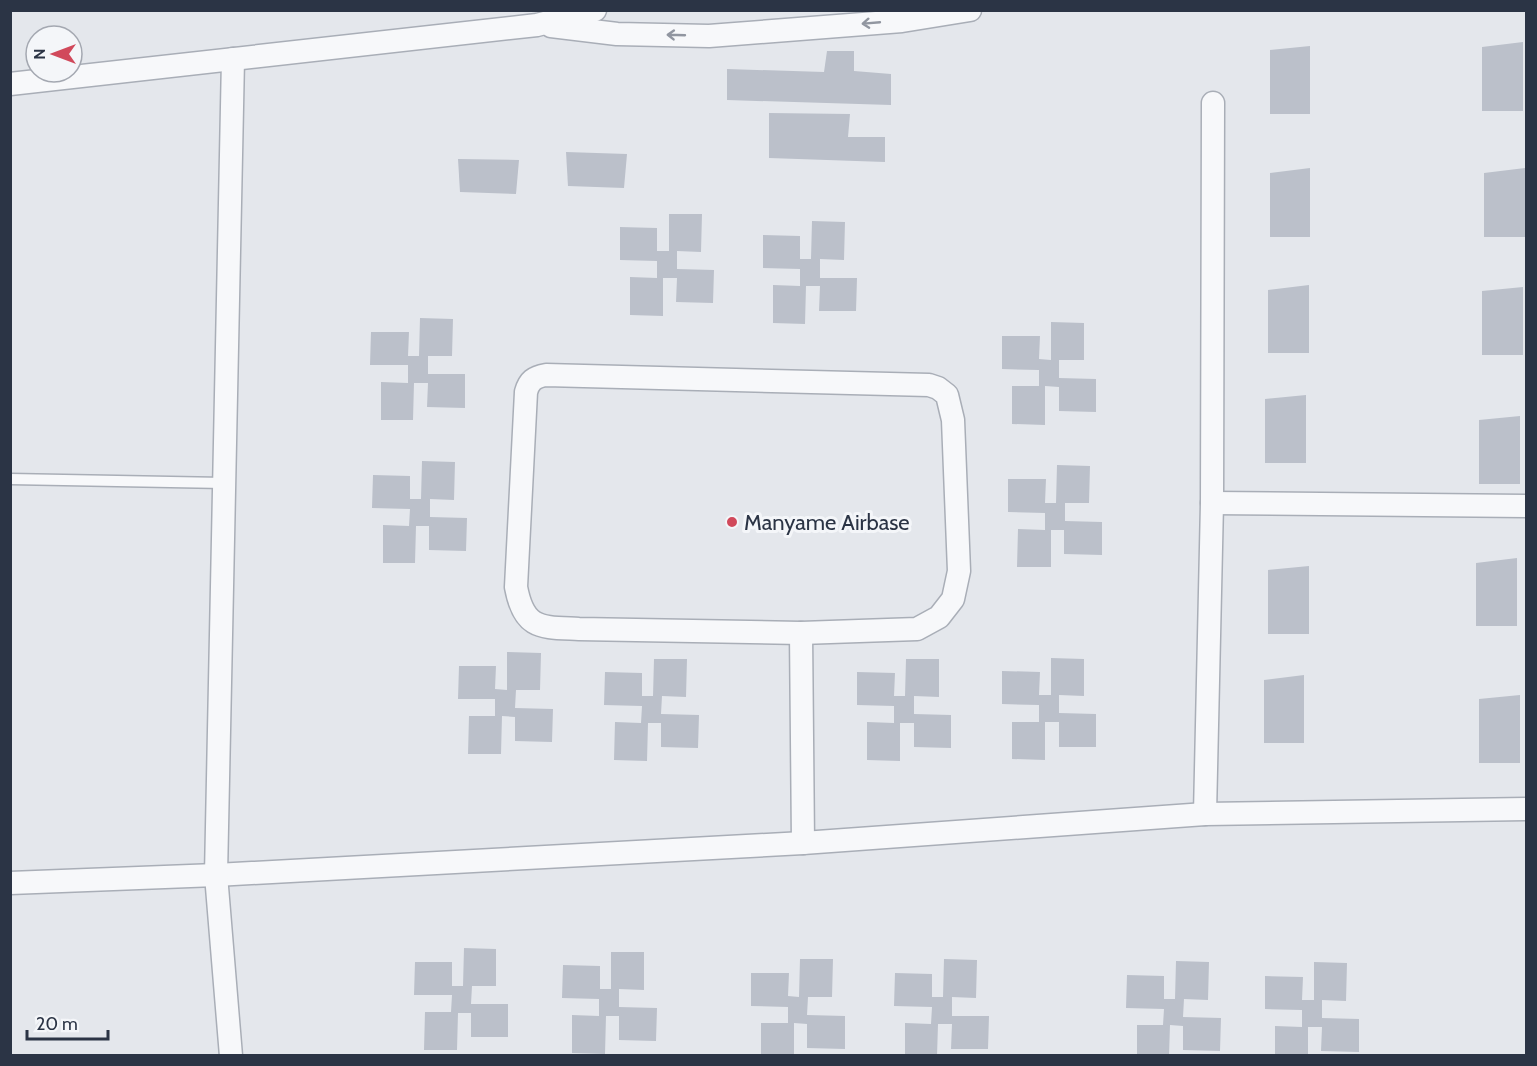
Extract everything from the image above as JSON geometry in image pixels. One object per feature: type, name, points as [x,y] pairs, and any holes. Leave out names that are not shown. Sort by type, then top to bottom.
[{"type":"street","points":[[10,84],[537,25],[595,10]]},
{"type":"street","points":[[537,25],[617,34],[709,36],[970,10]]},
{"type":"street","points":[[231,1056],[216,874],[233,59]]},
{"type":"street","points":[[1204,814],[1212,503],[1213,103]]},
{"type":"street","points":[[546,375],[929,385],[947,395],[953,420],[959,571],[953,599],[939,617],[917,629],[801,633],[546,627],[525,616],[516,587],[526,393],[529,383],[537,376],[546,375]]},
{"type":"street","points":[[1212,503],[1527,506]]},
{"type":"street","points":[[801,633],[803,843]]},
{"type":"street","points":[[10,884],[803,843],[1204,814],[1527,808]]},
{"type":"lane","points":[[10,480],[224,483]]},
{"type":"building","points":[[1523,42],[1523,111],[1482,111],[1482,47]]},
{"type":"building","points":[[1310,46],[1310,114],[1270,114],[1270,50]]},
{"type":"building","points":[[827,51],[854,51],[854,71],[891,74],[891,105],[727,100],[727,69],[824,72]]},
{"type":"building","points":[[769,113],[850,114],[848,137],[885,137],[885,162],[769,158]]},
{"type":"building","points":[[566,152],[627,154],[624,188],[568,186]]},
{"type":"building","points":[[458,159],[519,160],[516,194],[460,192]]},
{"type":"building","points":[[1310,168],[1310,237],[1270,237],[1270,173]]},
{"type":"building","points":[[1525,168],[1525,237],[1484,237],[1484,173]]},
{"type":"building","points":[[669,214],[702,214],[701,252],[677,251],[677,269],[714,270],[713,303],[676,302],[677,278],[663,278],[663,316],[630,315],[630,277],[657,278],[657,261],[620,260],[620,227],[657,228],[657,251],[669,251]]},
{"type":"building","points":[[812,221],[845,222],[844,260],[820,259],[820,278],[857,278],[856,311],[819,311],[820,286],[806,286],[805,324],[773,323],[773,285],[800,286],[800,269],[763,268],[763,235],[800,236],[800,259],[811,259]]},
{"type":"building","points":[[1309,285],[1309,353],[1268,353],[1268,290]]},
{"type":"building","points":[[1523,287],[1523,355],[1482,355],[1482,291]]},
{"type":"building","points":[[420,318],[453,319],[452,356],[428,356],[428,374],[465,374],[465,408],[427,407],[428,383],[414,383],[413,420],[381,420],[381,382],[408,383],[408,365],[370,365],[371,332],[409,332],[408,356],[419,356]]},
{"type":"building","points":[[1051,322],[1084,323],[1084,360],[1059,360],[1059,378],[1096,379],[1096,412],[1059,411],[1059,387],[1045,386],[1045,425],[1012,424],[1012,386],[1039,386],[1039,370],[1002,369],[1002,336],[1040,336],[1039,359],[1051,360]]},
{"type":"building","points":[[1306,395],[1306,463],[1265,463],[1265,399]]},
{"type":"building","points":[[1520,416],[1520,484],[1479,484],[1479,420]]},
{"type":"building","points":[[422,461],[455,462],[454,500],[430,499],[430,517],[467,518],[466,551],[429,550],[429,526],[416,526],[415,563],[383,563],[383,525],[409,526],[410,509],[372,508],[373,475],[410,476],[410,499],[421,499]]},
{"type":"building","points":[[1057,465],[1090,466],[1089,503],[1065,503],[1065,521],[1102,522],[1102,555],[1064,554],[1064,530],[1051,530],[1051,567],[1017,567],[1018,529],[1045,530],[1045,513],[1008,512],[1008,479],[1046,479],[1045,503],[1056,503]]},
{"type":"building","points":[[1517,558],[1517,626],[1476,626],[1476,563]]},
{"type":"building","points":[[1309,566],[1309,634],[1268,634],[1268,570]]},
{"type":"building","points":[[507,652],[541,653],[540,690],[516,690],[515,708],[553,709],[552,742],[515,741],[515,717],[502,716],[501,754],[468,754],[469,716],[495,716],[495,699],[458,699],[459,666],[496,666],[495,689],[507,690]]},
{"type":"building","points":[[1051,658],[1084,659],[1084,696],[1059,695],[1059,713],[1096,714],[1096,747],[1059,747],[1059,722],[1045,722],[1045,760],[1012,759],[1012,722],[1039,722],[1039,705],[1002,704],[1002,671],[1040,672],[1039,695],[1051,695]]},
{"type":"building","points":[[654,659],[687,659],[686,697],[662,696],[661,714],[699,715],[698,748],[661,747],[661,723],[648,723],[647,761],[614,760],[615,722],[641,723],[642,706],[604,705],[605,672],[642,673],[642,696],[653,696]]},
{"type":"building","points":[[906,659],[939,659],[939,697],[914,696],[914,714],[951,715],[951,748],[914,747],[914,723],[900,723],[900,761],[867,760],[867,722],[894,723],[894,706],[857,705],[857,672],[895,673],[894,696],[905,696]]},
{"type":"building","points":[[1304,675],[1304,743],[1264,743],[1264,680]]},
{"type":"building","points":[[1520,695],[1520,763],[1479,763],[1479,699]]},
{"type":"building","points":[[464,948],[496,949],[496,986],[472,986],[471,1004],[508,1004],[508,1037],[471,1037],[471,1013],[458,1013],[457,1050],[424,1050],[425,1012],[451,1012],[452,995],[414,995],[415,962],[452,962],[452,986],[463,986]]},
{"type":"building","points":[[611,952],[644,952],[644,990],[619,989],[619,1007],[657,1008],[656,1041],[619,1040],[619,1016],[606,1016],[605,1054],[572,1053],[572,1015],[599,1016],[599,999],[562,998],[563,965],[600,966],[600,989],[611,989]]},
{"type":"building","points":[[800,959],[833,959],[832,997],[808,997],[807,1015],[845,1016],[845,1049],[807,1048],[807,1024],[794,1023],[794,1056],[761,1056],[761,1023],[788,1023],[788,1007],[751,1006],[751,973],[789,973],[788,996],[799,997]]},
{"type":"building","points":[[944,959],[977,960],[976,998],[952,997],[952,1016],[989,1016],[988,1049],[951,1049],[952,1024],[938,1024],[937,1056],[905,1056],[905,1023],[931,1024],[932,1007],[894,1006],[895,973],[932,974],[932,997],[943,997]]},
{"type":"building","points":[[1176,961],[1209,962],[1208,1000],[1184,999],[1183,1017],[1221,1018],[1220,1051],[1183,1050],[1183,1026],[1170,1025],[1169,1056],[1137,1056],[1137,1025],[1163,1025],[1164,1009],[1126,1008],[1127,975],[1164,976],[1164,999],[1175,999]]},
{"type":"building","points":[[1314,962],[1347,963],[1346,1001],[1322,1000],[1322,1018],[1359,1019],[1359,1052],[1321,1051],[1322,1027],[1308,1027],[1308,1056],[1275,1056],[1275,1026],[1302,1027],[1302,1010],[1265,1009],[1265,976],[1303,977],[1302,1000],[1314,1000]]},
{"type":"place","name":"Manyame Airbase","points":[[732,522]]}]
